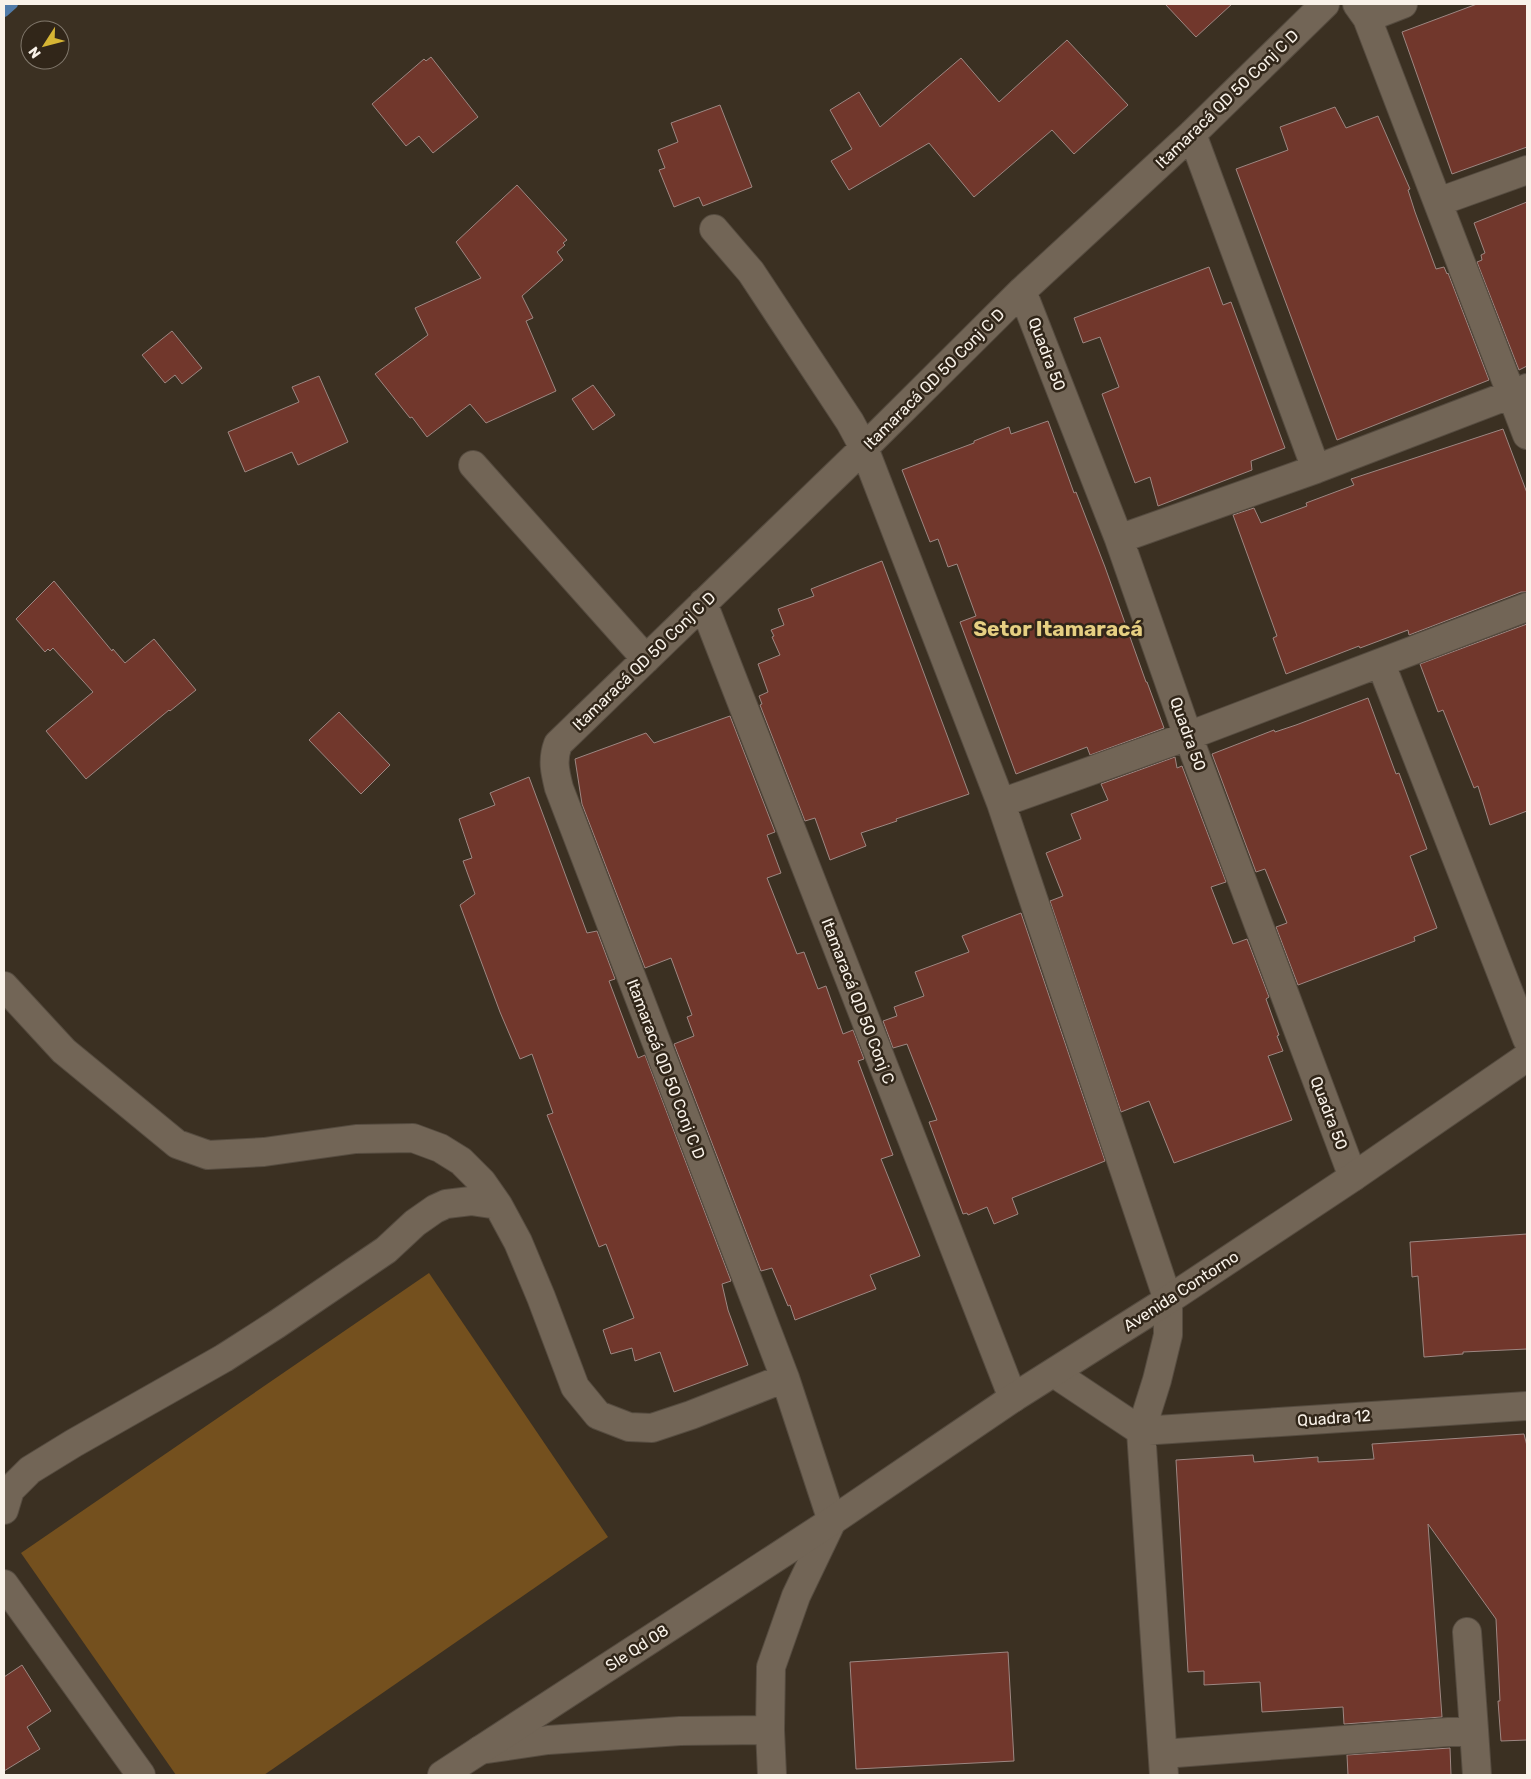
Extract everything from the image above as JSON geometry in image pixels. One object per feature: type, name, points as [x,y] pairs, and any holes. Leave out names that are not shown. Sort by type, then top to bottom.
[{"type":"street","name":"Itamaracá QD 50 Conj C D","points":[[832,1521],[785,1378],[559,788],[554,766],[554,754],[558,744],[864,448],[1022,291],[1192,134],[1325,4]]},
{"type":"street","points":[[1403,4],[1362,11],[1438,202],[1519,391],[1527,434]]},
{"type":"street","points":[[1192,134],[1316,469]]},
{"type":"street","points":[[1438,202],[1527,170]]},
{"type":"street","points":[[714,229],[751,272],[850,422],[864,448],[1001,804],[1168,1300],[1168,1335],[1157,1380],[1141,1430],[1164,1764],[1474,1730]]},
{"type":"street","name":"Quadra 50","points":[[1022,291],[1119,539],[1188,736],[1353,1177]]},
{"type":"street","points":[[1119,539],[1316,469],[1519,391]]},
{"type":"street","points":[[473,465],[646,659]]},
{"type":"street","name":"Itamaracá QD 50 Conj C","points":[[703,603],[1013,1398]]},
{"type":"street","points":[[1001,804],[1381,664],[1527,607]]},
{"type":"street","points":[[1381,664],[1527,1040]]},
{"type":"street","points":[[4,986],[64,1051],[177,1144],[208,1155],[264,1152],[356,1139],[413,1138],[440,1148],[461,1161],[482,1182],[498,1205],[518,1242],[541,1297],[574,1386],[598,1415],[630,1427],[652,1428],[691,1415],[785,1378]]},
{"type":"street","name":"Avenida Contorno","points":[[832,1521],[1013,1398],[1168,1300],[1353,1177],[1527,1057]]},
{"type":"street","points":[[4,1510],[10,1490],[30,1470],[224,1358],[277,1324],[386,1250],[415,1223],[435,1209],[446,1204],[471,1201],[498,1205]]},
{"type":"street","points":[[1054,1373],[1141,1430]]},
{"type":"street","name":"Quadra 12","points":[[1141,1430],[1527,1406]]},
{"type":"street","points":[[772,1775],[770,1730],[772,1667],[796,1596],[832,1521]]},
{"type":"street","name":"Sle Qd 08","points":[[442,1775],[832,1521]]},
{"type":"street","points":[[4,1584],[141,1775]]},
{"type":"street","points":[[1467,1632],[1477,1775]]},
{"type":"street","points":[[480,1750],[548,1740],[680,1730],[770,1730]]},
{"type":"shaded area","points":[[429,1273],[608,1537],[264,1775],[176,1775],[21,1553]]},
{"type":"building","points":[[1165,4],[1232,4],[1196,37]]},
{"type":"building","points":[[1477,4],[1527,4],[1527,147],[1452,174],[1402,32]]},
{"type":"building","points":[[1067,40],[1128,105],[1074,154],[1052,130],[974,197],[929,143],[849,190],[831,161],[852,149],[830,110],[859,92],[880,127],[961,58],[999,102]]},
{"type":"building","points":[[431,57],[478,117],[433,153],[419,136],[406,146],[372,104],[424,59],[426,61]]},
{"type":"building","points":[[720,105],[752,187],[703,206],[699,197],[674,207],[659,170],[665,168],[658,150],[678,142],[671,123]]},
{"type":"building","points":[[1335,107],[1346,128],[1378,116],[1410,189],[1408,190],[1415,212],[1436,269],[1444,267],[1448,273],[1489,380],[1337,440],[1236,169],[1288,150],[1280,127]]},
{"type":"building","points":[[517,185],[567,240],[563,243],[565,245],[557,252],[563,260],[522,296],[533,318],[526,321],[556,391],[486,423],[470,404],[427,437],[375,374],[428,335],[415,308],[481,278],[456,242]]},
{"type":"building","points":[[1527,202],[1527,366],[1519,370],[1477,262],[1482,260],[1481,255],[1485,253],[1474,223]]},
{"type":"building","points":[[1209,267],[1223,305],[1231,302],[1285,448],[1251,461],[1252,470],[1158,506],[1150,477],[1135,483],[1102,394],[1119,387],[1100,337],[1083,343],[1074,318]]},
{"type":"building","points":[[172,331],[202,368],[182,384],[175,375],[165,383],[142,355]]},
{"type":"building","points":[[319,376],[348,442],[298,465],[292,452],[245,472],[228,432],[299,402],[292,387]]},
{"type":"building","points":[[593,385],[615,415],[593,430],[572,399]]},
{"type":"building","points":[[1048,421],[1074,493],[1076,492],[1105,567],[1164,728],[1090,755],[1087,747],[1016,774],[960,622],[976,616],[957,564],[948,567],[938,539],[930,542],[902,470],[974,443],[974,441],[1009,427],[1011,434]]},
{"type":"building","points":[[1503,429],[1527,493],[1527,592],[1521,592],[1409,635],[1408,630],[1360,648],[1359,646],[1286,674],[1273,638],[1277,636],[1233,515],[1254,508],[1261,523],[1307,506],[1306,503],[1354,485],[1351,479]]},
{"type":"building","points":[[882,561],[969,794],[861,833],[866,846],[830,860],[815,818],[805,821],[760,705],[762,704],[759,696],[768,692],[758,664],[780,655],[771,630],[784,625],[778,609],[814,596],[811,589]]},
{"type":"building","points":[[54,581],[112,651],[113,649],[125,663],[154,639],[196,690],[86,779],[46,731],[93,692],[53,648],[45,652],[16,619]]},
{"type":"building","points":[[1527,624],[1527,811],[1490,825],[1478,786],[1474,788],[1443,710],[1438,712],[1420,664]]},
{"type":"building","points":[[1368,698],[1396,774],[1399,773],[1427,849],[1410,856],[1437,928],[1414,937],[1415,941],[1298,985],[1276,927],[1287,923],[1265,869],[1256,872],[1212,754],[1274,730],[1275,732],[1296,725]]},
{"type":"building","points":[[339,712],[390,765],[361,794],[309,740]]},
{"type":"building","points":[[730,716],[775,832],[767,835],[781,873],[767,878],[797,954],[804,952],[818,989],[826,986],[843,1034],[853,1030],[864,1059],[858,1061],[893,1155],[881,1159],[920,1256],[870,1275],[876,1289],[795,1320],[772,1268],[761,1271],[674,1044],[694,1036],[687,1017],[692,1015],[671,958],[645,968],[582,804],[575,759],[646,733],[654,743]]},
{"type":"building","points":[[1175,757],[1177,768],[1182,766],[1226,882],[1211,887],[1233,944],[1247,939],[1269,997],[1266,999],[1283,1051],[1268,1056],[1292,1120],[1174,1163],[1149,1101],[1121,1112],[1050,901],[1063,896],[1046,853],[1081,839],[1071,814],[1108,800],[1101,784]]},
{"type":"building","points":[[529,777],[587,933],[597,931],[615,979],[609,981],[638,1058],[645,1055],[731,1281],[722,1284],[728,1310],[748,1365],[674,1392],[660,1352],[635,1361],[632,1348],[611,1354],[603,1330],[634,1318],[606,1244],[599,1247],[547,1115],[553,1113],[532,1054],[520,1059],[500,1012],[460,905],[475,894],[463,861],[472,858],[459,819],[495,805],[490,793]]},
{"type":"building","points":[[1021,913],[1105,1161],[1012,1198],[1018,1214],[994,1224],[987,1207],[968,1215],[967,1213],[963,1214],[929,1122],[937,1120],[907,1044],[893,1048],[883,1021],[897,1016],[894,1007],[924,996],[915,972],[969,952],[962,936]]},
{"type":"building","points":[[1527,1234],[1527,1349],[1463,1352],[1463,1354],[1424,1357],[1418,1276],[1412,1277],[1410,1242]]},
{"type":"building","points":[[1524,1434],[1527,1446],[1527,1740],[1501,1741],[1496,1619],[1428,1524],[1442,1717],[1344,1724],[1343,1707],[1262,1712],[1260,1682],[1204,1685],[1204,1671],[1188,1672],[1176,1460],[1253,1455],[1254,1462],[1318,1457],[1318,1462],[1374,1459],[1372,1444]]},
{"type":"building","points":[[1008,1652],[1014,1761],[856,1769],[850,1662]]},
{"type":"building","points":[[22,1665],[51,1711],[27,1727],[40,1749],[4,1771],[4,1677]]},
{"type":"building","points":[[1450,1748],[1451,1775],[1348,1775],[1347,1755]]},
{"type":"waterway","points":[[4,12],[13,4]]},
{"type":"district","name":"Setor Itamaracá","points":[[1058,628]]}]
